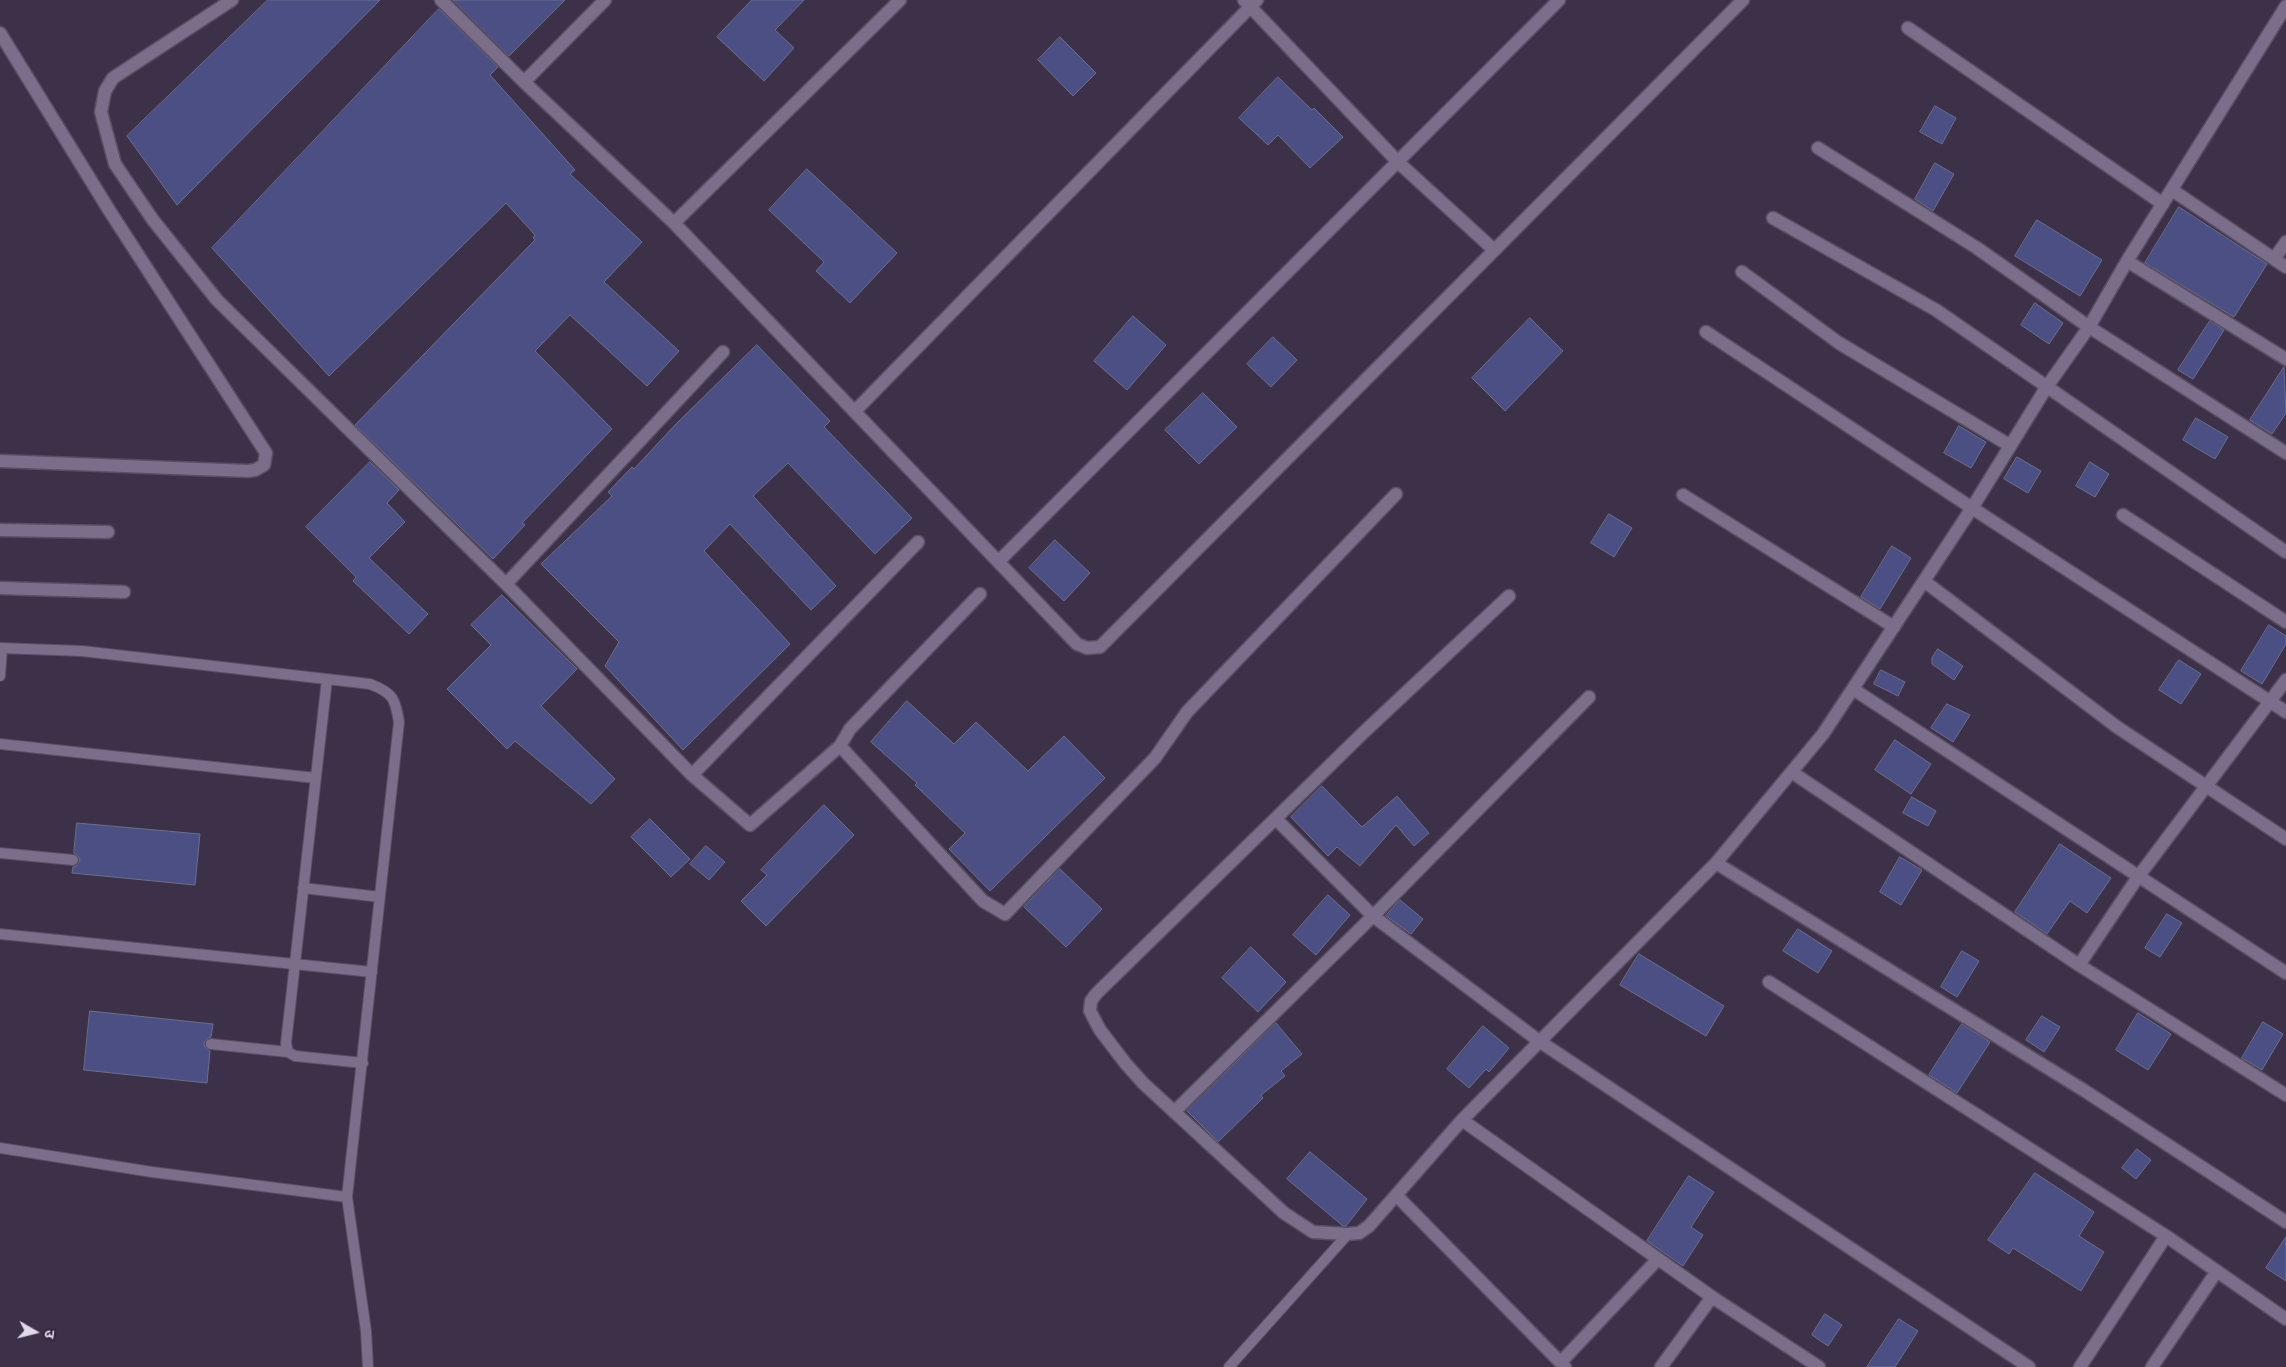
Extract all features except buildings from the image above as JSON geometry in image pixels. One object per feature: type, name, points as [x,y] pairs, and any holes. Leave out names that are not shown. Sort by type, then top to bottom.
[{"type":"street","points":[[232,0],[113,78],[105,92],[102,112],[115,164],[153,220],[217,300],[506,584],[692,775],[750,825],[840,746],[850,728],[980,594]]},
{"type":"street","points":[[441,0],[524,82],[674,223],[1078,644],[1087,648],[1100,647],[1493,249],[1743,0]]},
{"type":"street","points":[[524,82],[605,0]]},
{"type":"street","points":[[674,223],[900,0]]},
{"type":"street","points":[[999,561],[1399,163],[1559,0]]},
{"type":"street","points":[[855,411],[1251,2],[1399,163],[1493,249]]},
{"type":"street","points":[[1509,596],[1363,733],[1096,994],[1091,1002],[1090,1011],[1100,1030],[1143,1084],[1284,1214],[1313,1232],[1348,1234],[1359,1232],[1369,1226],[1462,1120],[1716,863],[1793,773],[1823,734],[1853,689],[1972,508],[2009,445],[2046,388],[2089,327],[2127,261],[2286,6]]},
{"type":"street","points":[[1908,28],[2163,204]]},
{"type":"street","points":[[0,33],[109,210],[266,453],[264,465],[255,470],[248,471],[0,461]]},
{"type":"street","points":[[1818,148],[1976,248],[2089,327],[2286,452]]},
{"type":"street","points":[[2172,190],[2286,267]]},
{"type":"street","points":[[1773,218],[1936,310],[1996,350],[2046,388],[2286,552]]},
{"type":"street","points":[[2274,259],[2286,242]]},
{"type":"street","points":[[2127,261],[2286,359]]},
{"type":"street","points":[[1742,272],[1839,343],[2009,445]]},
{"type":"street","points":[[1706,332],[2286,712]]},
{"type":"street","points":[[506,584],[723,352]]},
{"type":"street","points":[[840,746],[982,902],[1005,914],[1155,758],[1187,712],[1396,494]]},
{"type":"street","points":[[1683,495],[1894,626]]},
{"type":"street","points":[[2123,515],[2286,622]]},
{"type":"street","points":[[0,530],[108,532]]},
{"type":"street","points":[[692,775],[918,542]]},
{"type":"street","points":[[1924,581],[2117,726],[2205,787],[2286,839]]},
{"type":"street","points":[[0,588],[124,592]]},
{"type":"street","points":[[2079,965],[2138,876],[2286,680]]},
{"type":"street","points":[[1853,689],[2286,973]]},
{"type":"street","points":[[1174,1112],[1373,916],[1589,696]]},
{"type":"street","points":[[1793,773],[2079,965],[2286,1095]]},
{"type":"street","points":[[1276,819],[1373,916],[1539,1041],[2029,1367]]},
{"type":"street","points":[[1716,863],[2085,1091],[2286,1222]]},
{"type":"street","points":[[1769,982],[2166,1236],[2286,1319]]},
{"type":"street","points":[[1462,1120],[1712,1297],[1819,1367]]},
{"type":"street","points":[[1396,1195],[1563,1365],[1658,1259]]},
{"type":"street","points":[[2080,1367],[2166,1236]]},
{"type":"street","points":[[2152,1367],[2217,1271]]},
{"type":"street","points":[[1661,1367],[1712,1297]]},
{"type":"lane","points":[[0,676],[1,648],[82,651],[370,684],[388,690],[396,704],[400,722],[347,1197],[366,1330],[368,1367]]},
{"type":"lane","points":[[288,1052],[286,1043],[327,679]]},
{"type":"lane","points":[[0,744],[316,778]]},
{"type":"lane","points":[[0,853],[73,860]]},
{"type":"lane","points":[[303,888],[380,897]]},
{"type":"lane","points":[[0,934],[372,972]]},
{"type":"lane","points":[[211,1044],[288,1052],[295,1056],[362,1063]]},
{"type":"lane","points":[[0,1148],[152,1172],[347,1197]]},
{"type":"lane","points":[[1229,1367],[1348,1234]]}]
